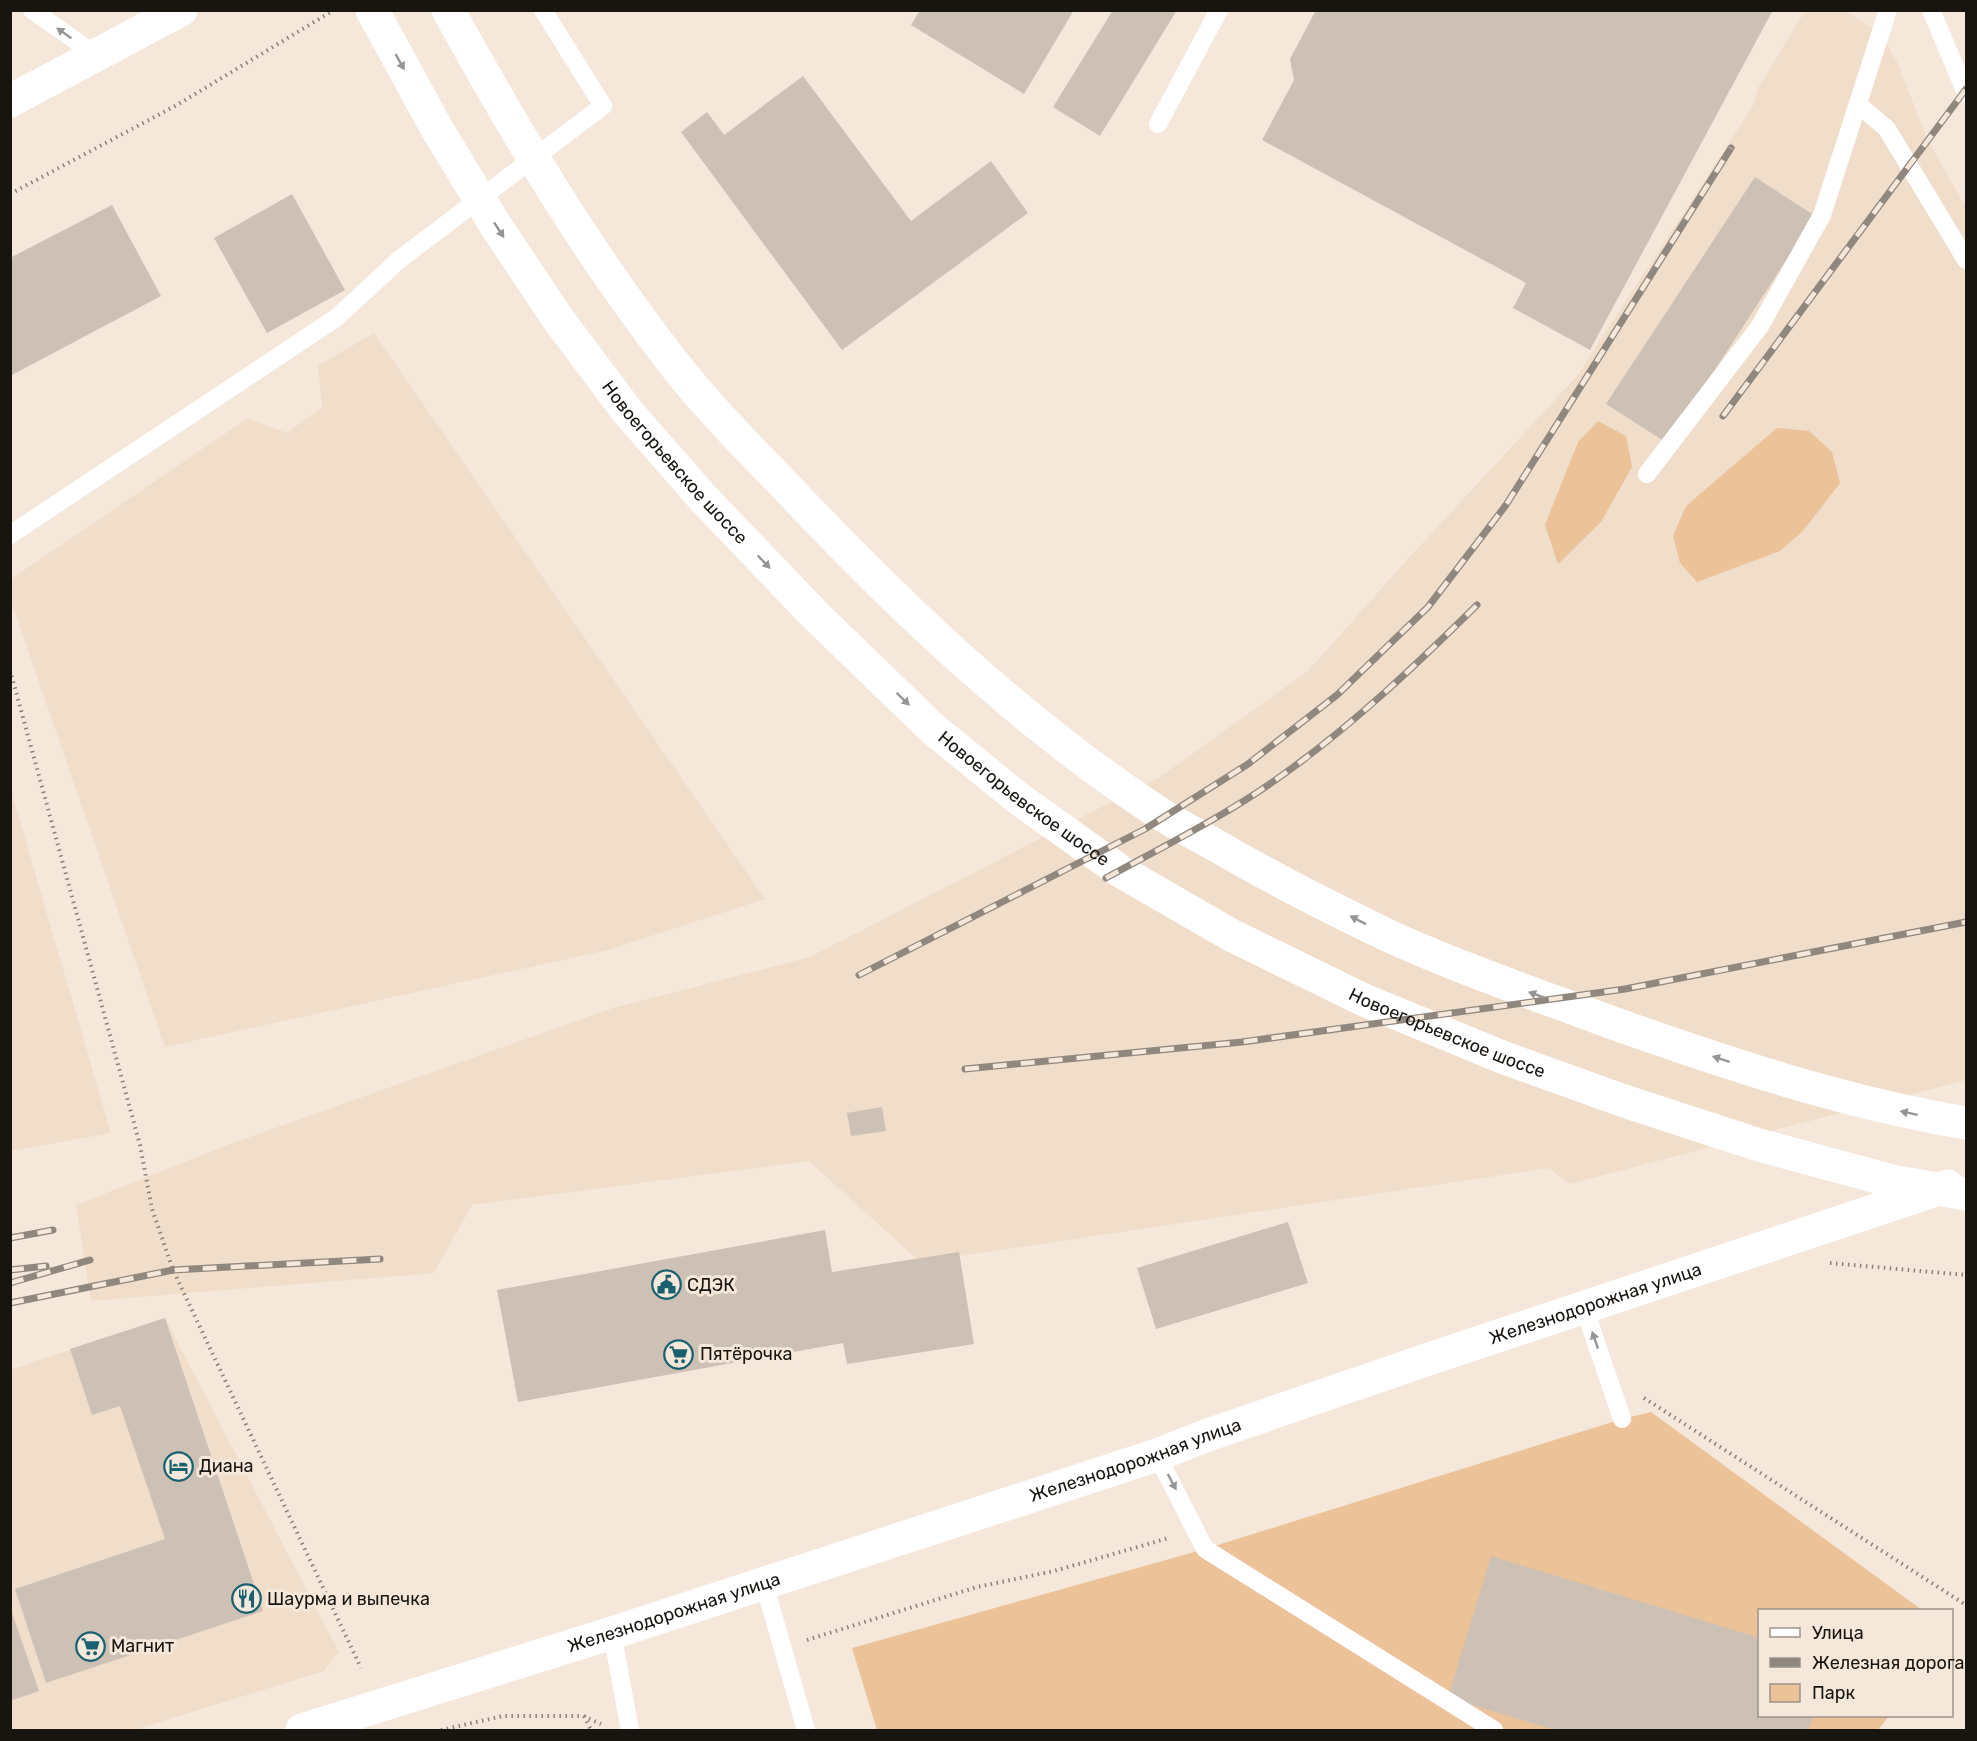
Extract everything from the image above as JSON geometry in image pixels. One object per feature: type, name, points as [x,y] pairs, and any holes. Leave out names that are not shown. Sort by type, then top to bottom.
[{"type":"main road","points":[[10,101],[181,10]]},
{"type":"main road","name":"Новоегорьевское шоссе","points":[[372,10],[437,129],[496,226],[558,319],[627,411],[703,498],[814,614],[932,728],[1019,800],[1120,871],[1232,935],[1364,1000],[1502,1057],[1624,1101],[1759,1145],[1892,1181],[1966,1194]]},
{"type":"main road","points":[[448,10],[494,94],[552,191],[677,368],[753,452],[862,566],[977,674],[1062,744],[1158,812],[1264,873],[1392,937],[1526,992],[1647,1035],[1746,1067],[1907,1113],[1966,1123]]},
{"type":"main road","name":"Железнодорожная улица","points":[[315,1728],[1157,1455],[1584,1307],[1966,1180]]},
{"type":"lane","points":[[32,10],[96,55]]},
{"type":"lane","points":[[10,535],[336,318],[400,259],[603,106],[543,10]]},
{"type":"lane","points":[[1158,124],[1219,10]]},
{"type":"lane","points":[[1647,474],[1760,326],[1822,215],[1888,10]]},
{"type":"lane","points":[[1931,10],[1966,93]]},
{"type":"lane","points":[[1859,105],[1887,129],[1966,260]]},
{"type":"lane","points":[[1584,1307],[1622,1419]]},
{"type":"lane","points":[[1157,1455],[1205,1549],[1494,1731]]},
{"type":"lane","points":[[764,1583],[806,1731]]},
{"type":"lane","points":[[612,1633],[630,1731]]},
{"type":"path","points":[[10,194],[177,105],[334,10]]},
{"type":"path","points":[[10,670],[140,1145],[152,1209],[173,1270],[361,1668]]},
{"type":"path","points":[[1824,1263],[1966,1275]]},
{"type":"path","points":[[1606,1373],[1966,1605]]},
{"type":"path","points":[[783,1647],[976,1587],[1054,1571],[1196,1531]]},
{"type":"path","points":[[441,1731],[503,1716],[584,1716],[591,1731]]},
{"type":"shaded area","points":[[1805,11],[1846,11],[1881,34],[1898,64],[1928,141],[1964,204],[1966,195],[1966,1080],[1570,1184],[1549,1168],[920,1262],[809,1161],[472,1205],[434,1273],[91,1301],[76,1205],[222,1147],[613,1008],[810,957],[1160,777],[1308,671],[1577,376],[1753,106],[1758,88]]},
{"type":"shaded area","points":[[374,333],[765,899],[608,950],[165,1047],[11,601],[11,579],[248,418],[287,433],[322,407],[318,366]]},
{"type":"shaded area","points":[[10,787],[111,1133],[11,1151],[10,1151]]},
{"type":"shaded area","points":[[165,1318],[339,1652],[324,1671],[134,1730],[11,1730],[10,1370]]},
{"type":"green space","points":[[1598,421],[1626,436],[1632,467],[1601,522],[1558,564],[1545,525],[1578,442]]},
{"type":"green space","points":[[1777,428],[1809,431],[1832,452],[1840,483],[1803,531],[1780,551],[1697,582],[1680,563],[1673,536],[1686,506]]},
{"type":"green space","points":[[1651,1412],[1921,1609],[1758,1609],[1758,1717],[1888,1717],[1878,1730],[877,1730],[852,1648],[1205,1549],[1622,1419]]},
{"type":"building","points":[[920,10],[1074,10],[1024,94],[911,25]]},
{"type":"building","points":[[1113,10],[1177,10],[1100,136],[1053,107]]},
{"type":"building","points":[[1316,10],[1773,10],[1590,350],[1513,308],[1526,283],[1262,140],[1294,80],[1290,59]]},
{"type":"building","points":[[803,76],[911,221],[991,161],[1028,213],[842,350],[681,132],[707,112],[724,135]]},
{"type":"building","points":[[1755,177],[1815,216],[1667,443],[1606,404]]},
{"type":"building","points":[[292,194],[345,290],[267,333],[214,238]]},
{"type":"building","points":[[112,205],[161,296],[10,376],[10,258]]},
{"type":"building","points":[[882,1107],[886,1131],[851,1136],[847,1113]]},
{"type":"building","points":[[1288,1222],[1308,1283],[1156,1329],[1137,1268]]},
{"type":"building","points":[[825,1230],[832,1272],[959,1252],[974,1344],[847,1364],[843,1343],[518,1402],[497,1290]]},
{"type":"building","points":[[165,1318],[263,1611],[46,1683],[15,1589],[165,1539],[120,1406],[92,1415],[70,1349]]},
{"type":"building","points":[[1491,1556],[1758,1637],[1758,1717],[1813,1717],[1808,1730],[1556,1730],[1448,1698]]},
{"type":"building","points":[[10,1607],[39,1691],[10,1701]]},
{"type":"railway","points":[[1723,416],[1966,89]]},
{"type":"railway","points":[[859,975],[1145,829],[1248,764],[1337,695],[1428,607],[1506,505],[1731,148]]},
{"type":"railway","points":[[1106,878],[1222,814],[1288,771],[1386,692],[1477,605]]},
{"type":"railway","points":[[965,1069],[1242,1042],[1625,989],[1966,922]]},
{"type":"railway","points":[[10,1238],[53,1230]]},
{"type":"railway","points":[[10,1303],[173,1270],[380,1259]]},
{"type":"railway","points":[[10,1283],[90,1260]]},
{"type":"railway","points":[[10,1270],[46,1266]]},
{"type":"place","name":"СДЭК","points":[[666,1285]]},
{"type":"place","name":"Пятёрочка","points":[[679,1354]]},
{"type":"place","name":"Диана","points":[[178,1466]]},
{"type":"place","name":"Шаурма и выпечка","points":[[246,1599]]},
{"type":"place","name":"Магнит","points":[[90,1646]]}]
